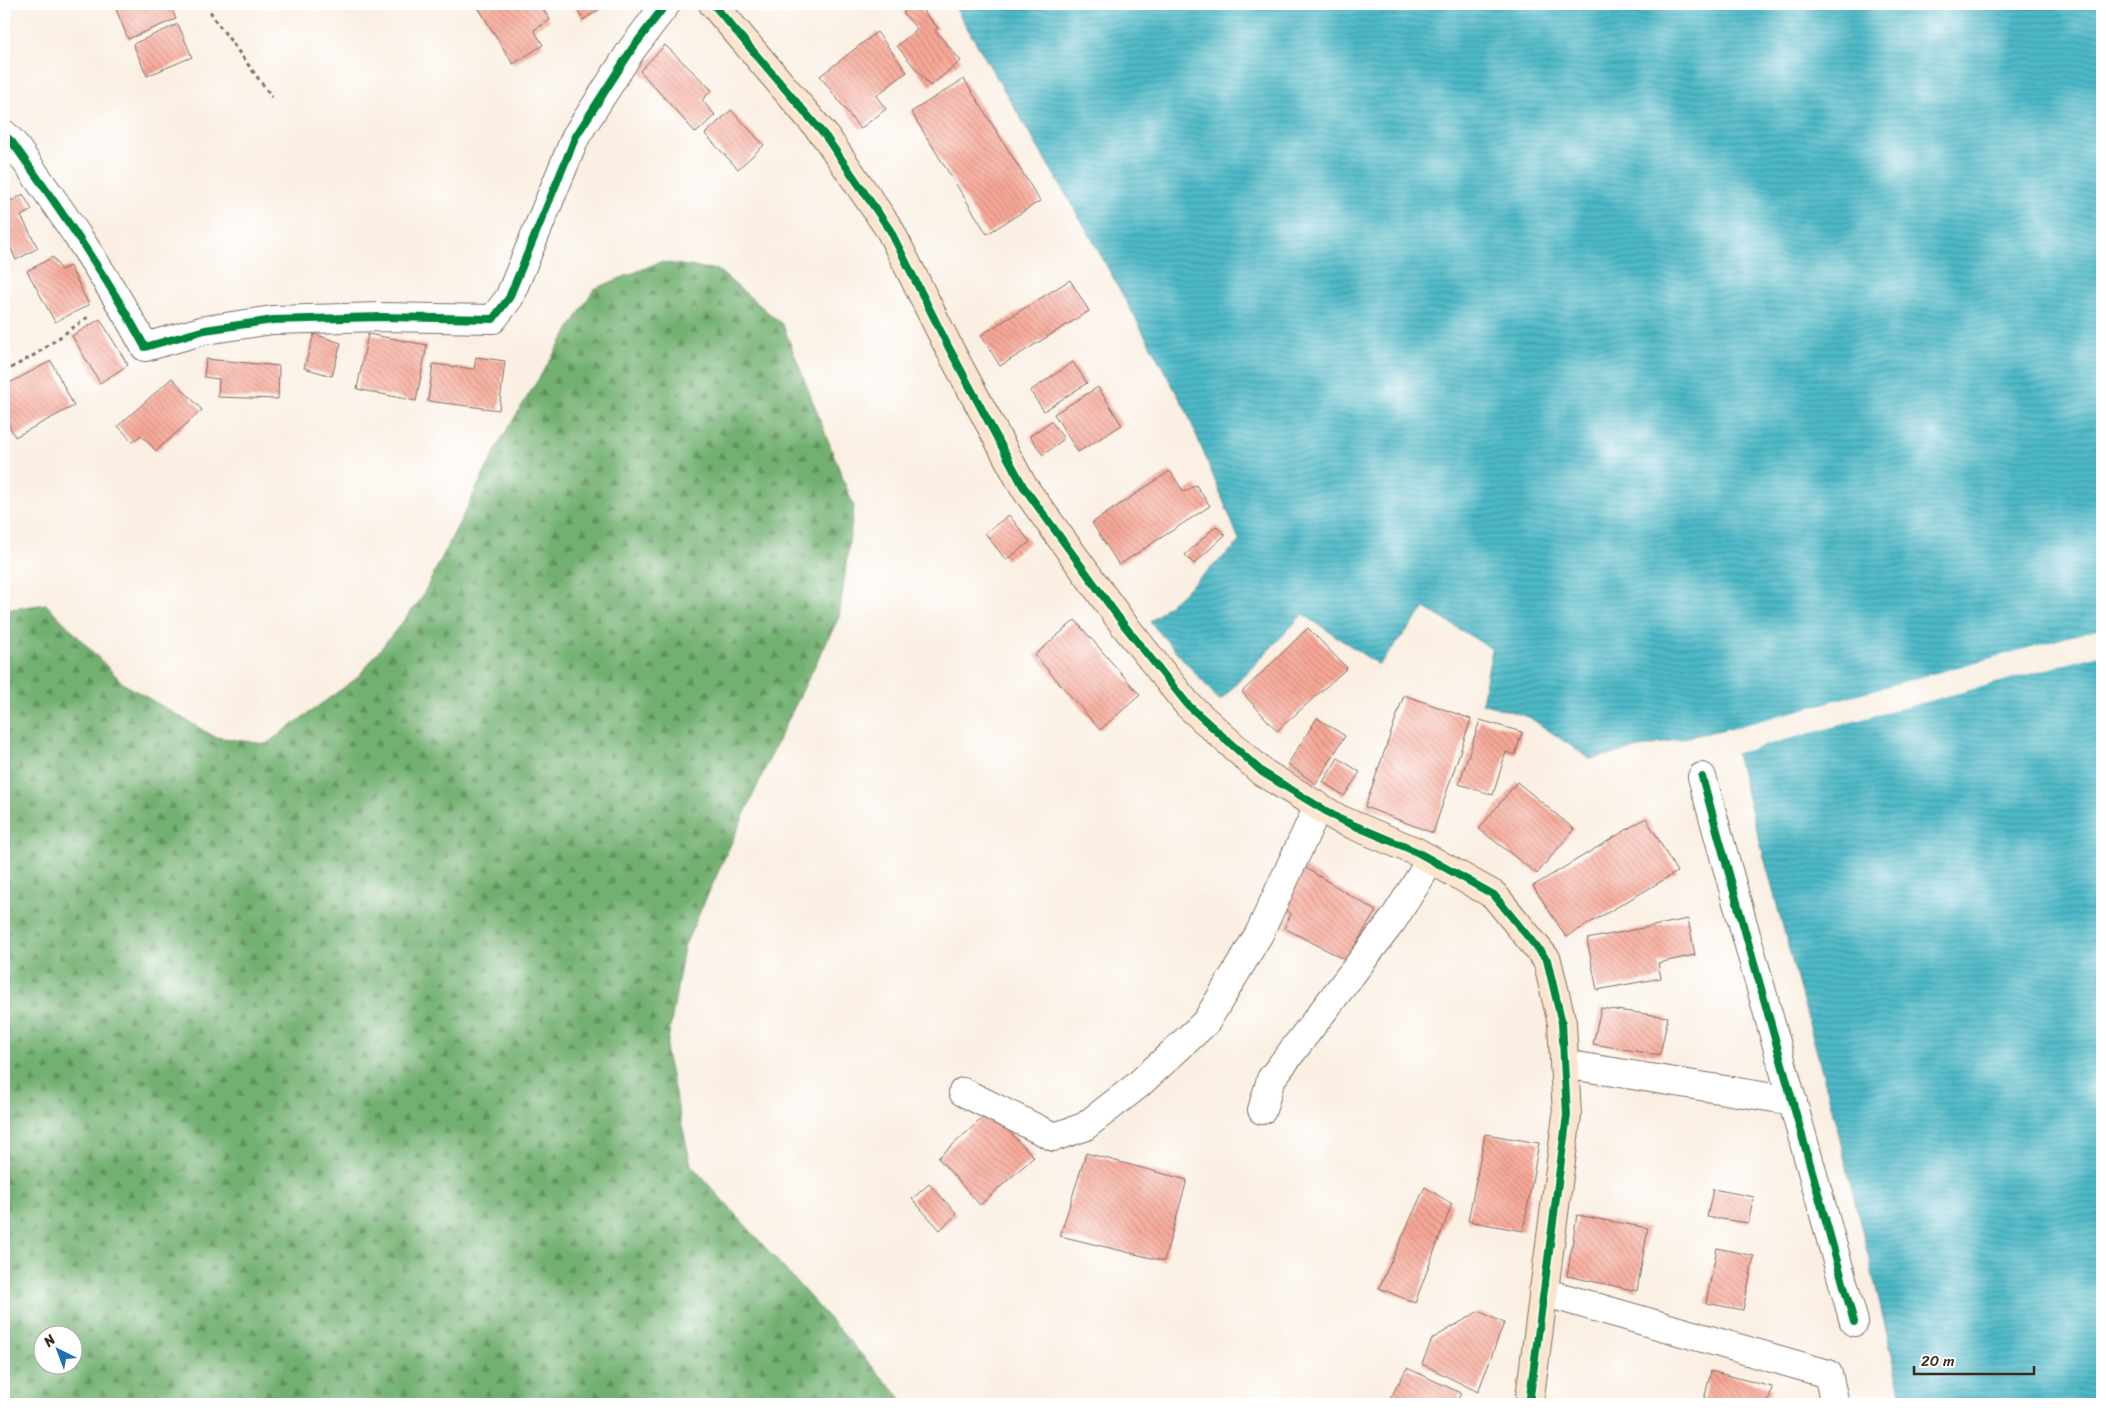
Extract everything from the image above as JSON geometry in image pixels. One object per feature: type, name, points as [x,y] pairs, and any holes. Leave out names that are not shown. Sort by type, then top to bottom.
[{"type":"street","points":[[4,134],[12,142],[76,232],[118,296],[145,346],[205,330],[273,320],[381,317],[493,320],[510,298],[576,136],[632,49],[666,4]]},
{"type":"street","points":[[713,4],[826,137],[890,230],[949,348],[1023,486],[1124,625],[1188,704],[1262,772],[1318,807],[1339,819],[1417,852],[1494,895],[1547,960],[1562,1023],[1567,1115],[1528,1404]]},
{"type":"street","points":[[1702,777],[1854,1322]]},
{"type":"street","points":[[963,1092],[1054,1137],[1084,1127],[1138,1085],[1206,1022],[1259,934],[1318,807]]},
{"type":"street","points":[[1262,1110],[1270,1079],[1393,920],[1431,860]]},
{"type":"street","points":[[1564,1064],[1793,1101]]},
{"type":"street","points":[[1542,1292],[1828,1374],[1835,1404]]},
{"type":"path","points":[[207,4],[213,17],[272,97]]},
{"type":"path","points":[[4,372],[36,354],[118,296]]},
{"type":"green space","points":[[660,262],[718,270],[783,325],[854,507],[839,617],[780,736],[684,947],[666,1053],[691,1165],[906,1404],[4,1404],[4,610],[46,604],[124,684],[215,737],[266,744],[357,678],[421,599],[502,438],[594,289]]},
{"type":"water","points":[[953,4],[2102,4],[2102,1404],[1904,1404],[1835,1119],[1729,728],[1590,759],[1529,717],[1482,703],[1492,649],[1425,608],[1379,665],[1303,614],[1220,701],[1150,622],[1240,542],[1187,412],[1088,232]]},
{"type":"pier","points":[[2102,628],[2102,654],[1733,754],[1727,731],[1715,733]]},
{"type":"building","points":[[114,4],[170,4],[176,19],[128,39]]},
{"type":"building","points":[[476,4],[539,4],[550,20],[534,30],[543,45],[513,64]]},
{"type":"building","points":[[573,4],[608,4],[583,20]]},
{"type":"building","points":[[913,4],[917,4],[938,28],[935,30],[961,61],[930,86],[897,46],[917,29],[903,13]]},
{"type":"building","points":[[178,24],[192,57],[147,76],[133,44]]},
{"type":"building","points":[[877,32],[907,72],[876,96],[886,109],[860,129],[820,76]]},
{"type":"building","points":[[665,45],[712,90],[702,100],[715,115],[696,133],[640,71]]},
{"type":"building","points":[[964,79],[1040,201],[987,234],[911,112]]},
{"type":"building","points":[[731,110],[764,145],[738,169],[705,134]]},
{"type":"building","points":[[4,184],[12,201],[23,194],[32,210],[21,216],[38,248],[16,260],[11,249],[4,253]]},
{"type":"building","points":[[53,257],[61,270],[70,266],[89,305],[55,322],[27,271]]},
{"type":"building","points":[[1070,280],[1089,311],[1000,366],[981,335]]},
{"type":"building","points":[[100,319],[128,365],[100,383],[72,336]]},
{"type":"building","points":[[314,334],[341,343],[332,376],[304,368]]},
{"type":"building","points":[[368,334],[427,345],[416,401],[357,389]]},
{"type":"building","points":[[476,357],[505,361],[499,410],[428,401],[433,364],[474,369]]},
{"type":"building","points":[[206,359],[279,366],[278,399],[218,397],[219,379],[204,377]]},
{"type":"building","points":[[51,361],[74,406],[15,437],[4,415],[4,386]]},
{"type":"building","points":[[1073,362],[1087,383],[1044,411],[1030,391]]},
{"type":"building","points":[[172,378],[202,410],[156,451],[141,435],[133,442],[118,426]]},
{"type":"building","points":[[1098,387],[1122,425],[1078,452],[1054,414]]},
{"type":"building","points":[[1051,421],[1064,439],[1043,455],[1030,436]]},
{"type":"building","points":[[1170,471],[1184,492],[1196,485],[1210,506],[1119,565],[1092,523]]},
{"type":"building","points":[[1009,515],[1030,542],[1006,560],[985,533]]},
{"type":"building","points":[[1216,526],[1225,535],[1194,564],[1185,555]]},
{"type":"building","points":[[1075,620],[1140,695],[1100,730],[1035,655]]},
{"type":"building","points":[[1308,628],[1347,668],[1277,731],[1242,692]]},
{"type":"building","points":[[1404,695],[1471,719],[1433,833],[1365,807]]},
{"type":"building","points":[[1317,718],[1345,736],[1316,784],[1288,764]]},
{"type":"building","points":[[1480,720],[1522,732],[1515,755],[1506,752],[1493,795],[1459,784]]},
{"type":"building","points":[[1338,758],[1360,772],[1344,796],[1323,782]]},
{"type":"building","points":[[1517,782],[1574,829],[1537,874],[1479,829]]},
{"type":"building","points":[[1646,818],[1677,872],[1566,937],[1533,886]]},
{"type":"building","points":[[1304,867],[1376,911],[1346,960],[1284,928],[1291,914],[1280,906]]},
{"type":"building","points":[[1688,919],[1695,955],[1658,963],[1661,978],[1597,990],[1587,939]]},
{"type":"building","points":[[1601,1008],[1668,1017],[1660,1055],[1593,1044]]},
{"type":"building","points":[[985,1116],[999,1121],[1034,1157],[980,1205],[938,1158]]},
{"type":"building","points":[[1485,1134],[1539,1143],[1523,1231],[1468,1221]]},
{"type":"building","points":[[1086,1153],[1187,1180],[1164,1261],[1060,1236]]},
{"type":"building","points":[[929,1184],[957,1214],[940,1230],[912,1199]]},
{"type":"building","points":[[1425,1187],[1452,1204],[1415,1303],[1379,1288]]},
{"type":"building","points":[[1713,1189],[1754,1197],[1748,1223],[1707,1217]]},
{"type":"building","points":[[1577,1215],[1648,1228],[1637,1291],[1567,1276]]},
{"type":"building","points":[[1717,1248],[1754,1256],[1743,1310],[1706,1303]]},
{"type":"building","points":[[1479,1311],[1504,1323],[1478,1392],[1422,1364],[1432,1339]]},
{"type":"building","points":[[1407,1368],[1461,1393],[1456,1404],[1387,1404]]},
{"type":"building","points":[[1711,1371],[1772,1387],[1768,1404],[1703,1404]]},
{"type":"cycle path","points":[[4,134],[12,142],[48,192],[82,243],[115,294],[145,347],[205,330],[273,320],[381,317],[493,319],[509,298],[576,136],[632,49],[666,4]]},
{"type":"cycle path","points":[[713,4],[826,137],[890,230],[949,348],[1023,486],[1124,625],[1188,705],[1262,772],[1339,819],[1417,852],[1494,895],[1547,960],[1562,1023],[1567,1115],[1529,1404]]},
{"type":"cycle path","points":[[1702,777],[1854,1322]]}]
